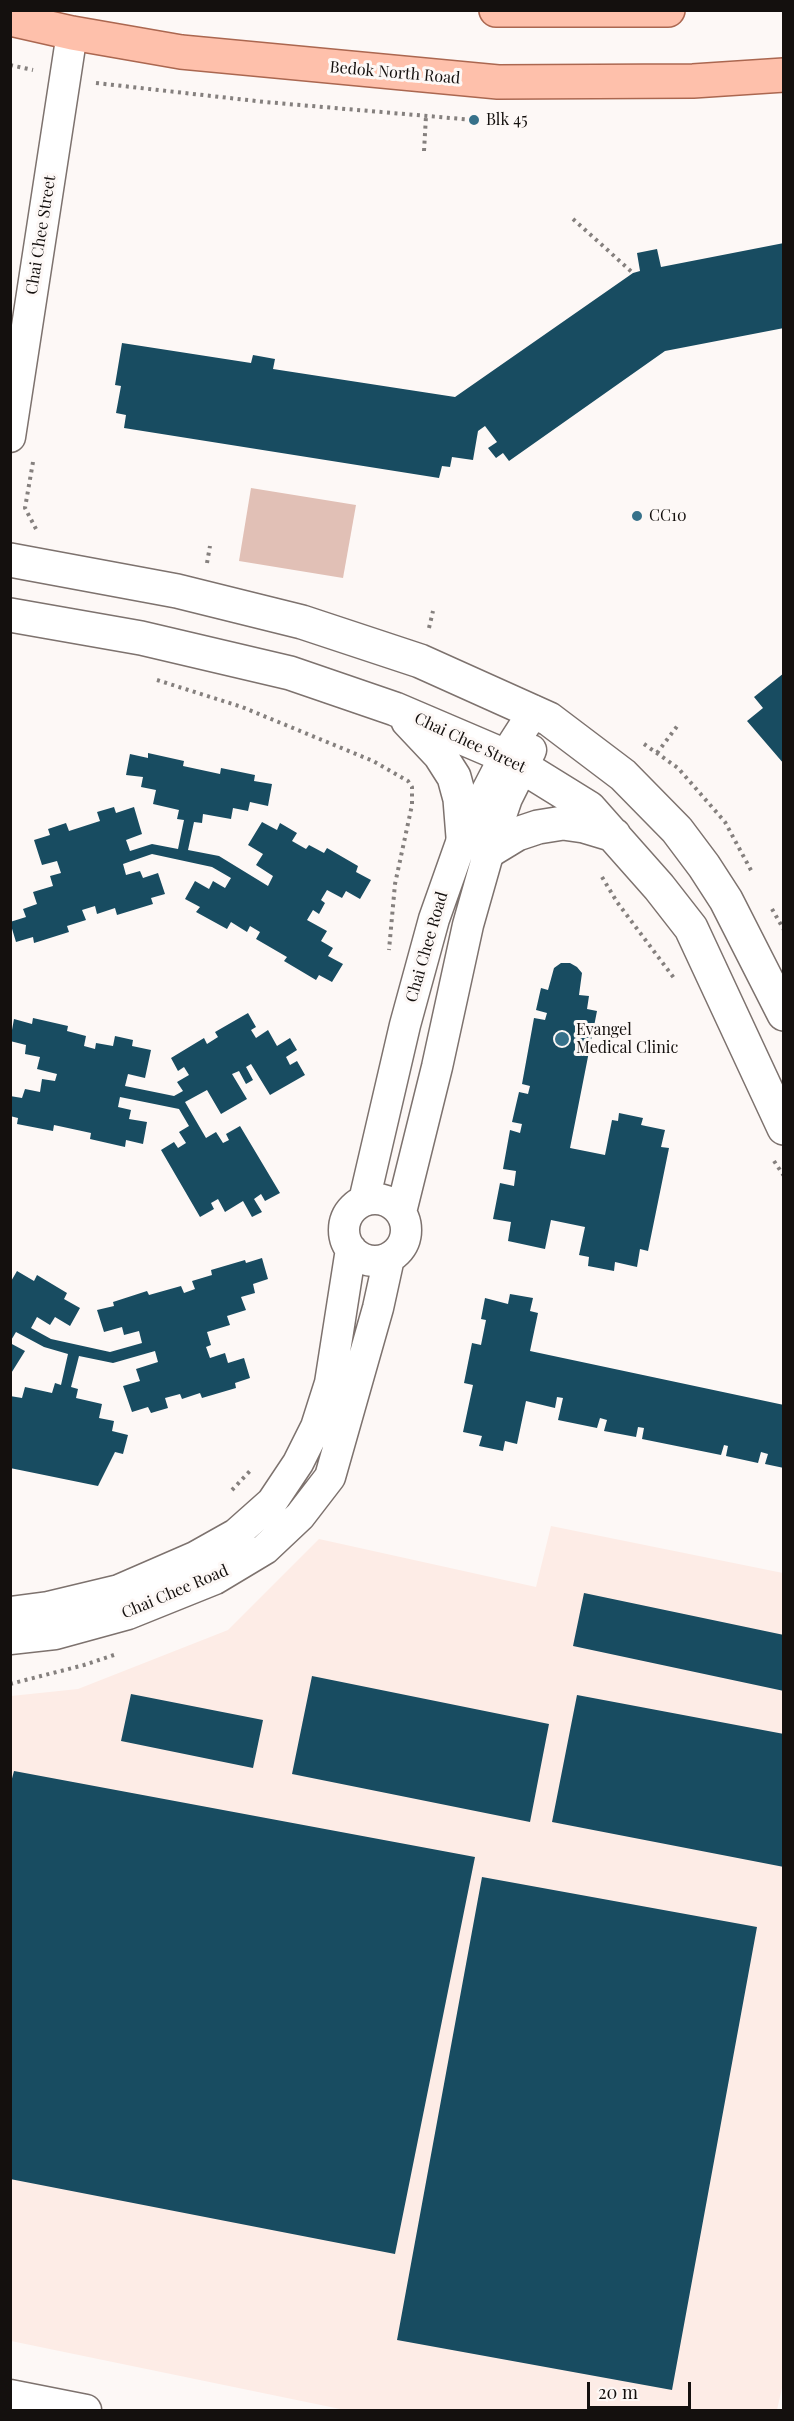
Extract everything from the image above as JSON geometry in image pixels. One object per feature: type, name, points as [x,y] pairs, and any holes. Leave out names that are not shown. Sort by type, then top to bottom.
[{"type":"main road","points":[[496,10],[668,10]]},
{"type":"main road","name":"Bedok North Road","points":[[10,19],[72,33],[193,53],[498,82],[693,81],[783,75]]},
{"type":"street","name":"Chai Chee Street","points":[[10,437],[72,33]]},
{"type":"street","points":[[10,560],[177,591],[302,622],[420,661],[542,715],[623,775],[677,830],[705,866],[726,900],[783,1014]]},
{"type":"street","name":"Chai Chee Street","points":[[10,615],[141,638],[290,673],[395,709],[513,761],[589,808],[691,928],[783,1128]]},
{"type":"street","points":[[395,709],[435,749],[454,777],[476,844],[538,827],[563,823],[584,826],[614,836]]},
{"type":"street","name":"Chai Chee Road","points":[[10,1612],[48,1607],[119,1590],[195,1557],[236,1534],[272,1502],[298,1463],[316,1426],[330,1383],[351,1250],[346,1241],[345,1221],[356,1205],[364,1201],[405,1025],[434,920],[476,844],[507,798],[513,761],[542,715]]},
{"type":"street","name":"Chai Chee Road","points":[[10,1639],[55,1634],[128,1614],[215,1580],[265,1549],[300,1516],[330,1477],[378,1308],[388,1257],[404,1243],[406,1232],[401,1212],[437,1067],[468,925],[476,844]]},
{"type":"street","points":[[364,1201],[383,1199],[393,1204],[401,1212]]},
{"type":"street","points":[[351,1250],[367,1260],[388,1257]]},
{"type":"street","points":[[10,2395],[86,2410]]},
{"type":"path","points":[[66,76],[97,83],[265,102],[474,120]]},
{"type":"path","points":[[424,151],[426,116]]},
{"type":"path","points":[[573,219],[633,273]]},
{"type":"path","points":[[33,460],[25,508],[37,531]]},
{"type":"path","points":[[206,566],[210,546]]},
{"type":"path","points":[[152,678],[242,707],[374,761],[408,782],[412,787],[409,826],[395,884],[389,954]]},
{"type":"path","points":[[657,753],[678,724]]},
{"type":"path","points":[[599,872],[616,902],[679,984]]},
{"type":"path","points":[[773,1159],[783,1176]]},
{"type":"path","points":[[229,1494],[251,1471]]},
{"type":"shaded area","points":[[251,488],[356,505],[343,578],[239,561]]},
{"type":"shaded area","points":[[551,1526],[783,1573],[784,2379],[777,2410],[345,2410],[11,2341],[11,1696],[78,1689],[228,1630],[319,1539],[536,1587]]},
{"type":"building","points":[[784,243],[784,328],[665,351],[509,461],[503,453],[496,458],[488,448],[497,442],[485,426],[478,431],[473,460],[452,457],[450,467],[442,466],[439,478],[124,428],[126,415],[116,413],[121,386],[115,385],[122,343],[251,363],[253,355],[275,359],[273,369],[455,397],[633,273],[640,271],[637,253],[657,249],[661,267]]},
{"type":"building","points":[[784,673],[784,764],[747,721],[763,708],[754,697]]},
{"type":"building","points":[[148,753],[184,761],[183,766],[220,774],[221,768],[255,775],[254,781],[272,784],[268,806],[250,802],[248,811],[233,808],[231,819],[203,814],[202,823],[194,822],[188,850],[219,856],[268,886],[273,876],[256,865],[263,854],[248,845],[262,822],[277,830],[280,823],[297,833],[292,841],[306,849],[309,845],[324,853],[327,848],[358,866],[356,872],[371,880],[360,899],[346,891],[342,898],[327,890],[321,900],[325,903],[319,914],[313,910],[307,920],[327,931],[321,941],[333,948],[328,956],[343,964],[332,982],[319,975],[316,980],[284,961],[287,957],[256,939],[260,932],[250,926],[247,932],[231,922],[227,929],[196,912],[200,907],[185,899],[195,881],[209,889],[213,881],[225,888],[231,878],[212,867],[152,854],[123,864],[126,875],[140,871],[143,878],[158,873],[165,894],[151,898],[153,904],[117,915],[115,908],[97,914],[95,906],[82,910],[86,920],[67,926],[69,932],[34,943],[33,937],[16,942],[10,922],[26,917],[23,909],[37,904],[33,892],[53,886],[50,876],[61,873],[57,861],[42,865],[34,840],[50,835],[48,829],[66,823],[69,831],[100,821],[97,812],[114,807],[116,813],[134,807],[142,834],[126,840],[130,851],[152,844],[178,849],[184,820],[177,819],[179,810],[153,804],[156,790],[141,787],[143,777],[126,775],[130,754],[148,758]]},
{"type":"building","points":[[561,963],[570,963],[582,973],[579,995],[589,996],[587,1009],[597,1011],[570,1148],[605,1155],[612,1120],[618,1121],[619,1113],[643,1118],[641,1125],[665,1130],[661,1147],[669,1148],[648,1251],[640,1249],[637,1267],[615,1262],[614,1271],[588,1266],[589,1257],[579,1255],[585,1227],[551,1220],[545,1249],[508,1241],[511,1222],[493,1219],[500,1183],[514,1186],[516,1171],[503,1169],[510,1130],[520,1133],[522,1124],[512,1122],[519,1092],[528,1094],[530,1086],[522,1084],[534,1018],[545,1020],[547,1013],[536,1010],[541,988],[548,990],[554,968]]},
{"type":"building","points":[[248,1013],[256,1027],[251,1030],[256,1038],[268,1030],[277,1046],[290,1038],[297,1050],[286,1057],[290,1065],[297,1061],[305,1075],[270,1095],[251,1064],[246,1067],[253,1080],[246,1084],[239,1071],[232,1074],[247,1099],[221,1114],[207,1090],[185,1102],[206,1138],[216,1132],[223,1143],[229,1140],[226,1134],[240,1126],[280,1193],[265,1201],[261,1194],[254,1199],[262,1212],[252,1217],[243,1201],[225,1212],[218,1199],[211,1203],[214,1209],[200,1217],[161,1150],[174,1142],[178,1148],[186,1143],[179,1132],[189,1126],[179,1109],[120,1097],[118,1107],[131,1110],[129,1119],[147,1122],[143,1144],[126,1140],[125,1147],[90,1139],[91,1133],[54,1125],[53,1131],[17,1124],[18,1118],[10,1116],[10,1096],[22,1098],[25,1089],[40,1092],[42,1079],[55,1081],[57,1074],[37,1069],[40,1057],[25,1054],[26,1045],[10,1041],[14,1019],[32,1024],[33,1018],[68,1026],[67,1031],[86,1036],[84,1046],[95,1049],[96,1043],[113,1046],[115,1036],[133,1040],[132,1046],[151,1050],[145,1078],[128,1074],[125,1086],[174,1096],[183,1091],[177,1082],[189,1075],[184,1067],[178,1071],[171,1058],[204,1038],[207,1044],[218,1037],[215,1032]]},
{"type":"building","points":[[262,1258],[268,1279],[253,1284],[255,1293],[241,1297],[246,1310],[227,1316],[230,1325],[207,1332],[211,1345],[206,1347],[210,1358],[225,1353],[228,1363],[244,1358],[250,1378],[235,1383],[236,1388],[202,1398],[200,1393],[182,1399],[180,1394],[165,1398],[168,1408],[151,1413],[148,1407],[132,1412],[123,1386],[140,1381],[136,1369],[158,1362],[155,1351],[113,1363],[79,1356],[71,1387],[78,1389],[76,1398],[102,1404],[99,1418],[114,1421],[112,1431],[128,1435],[123,1454],[115,1452],[98,1486],[10,1468],[10,1396],[22,1398],[25,1387],[52,1393],[55,1383],[61,1385],[68,1354],[44,1347],[16,1332],[10,1342],[10,1283],[17,1271],[34,1281],[37,1275],[67,1293],[64,1299],[80,1308],[70,1326],[55,1317],[50,1325],[37,1317],[31,1328],[51,1339],[110,1352],[142,1343],[139,1331],[124,1335],[122,1327],[104,1332],[97,1310],[114,1306],[113,1302],[147,1291],[149,1295],[181,1286],[184,1293],[195,1289],[192,1281],[212,1275],[211,1270],[245,1260],[246,1263]]},
{"type":"building","points":[[510,1294],[533,1298],[530,1311],[538,1313],[530,1351],[784,1405],[784,1468],[765,1464],[768,1454],[761,1452],[758,1463],[726,1456],[728,1446],[724,1445],[721,1455],[642,1439],[644,1428],[638,1427],[636,1437],[604,1431],[607,1420],[600,1418],[597,1428],[558,1420],[563,1398],[557,1397],[555,1408],[526,1401],[517,1444],[505,1441],[503,1451],[479,1446],[482,1436],[463,1432],[473,1385],[464,1383],[472,1343],[481,1345],[486,1320],[481,1319],[485,1298],[508,1304]]},
{"type":"building","points":[[10,1343],[25,1351],[10,1375]]},
{"type":"building","points":[[584,1593],[784,1635],[784,1691],[573,1646]]},
{"type":"building","points":[[312,1676],[549,1724],[530,1822],[292,1774]]},
{"type":"building","points":[[131,1694],[263,1720],[253,1768],[121,1741]]},
{"type":"building","points":[[577,1695],[784,1734],[784,1867],[552,1822]]},
{"type":"building","points":[[14,1771],[475,1857],[395,2254],[10,2179],[10,1786]]},
{"type":"building","points":[[482,1877],[757,1927],[672,2390],[397,2340]]},
{"type":"place","name":"Blk 45","points":[[474,120]]},
{"type":"place","name":"CC10","points":[[637,516]]},
{"type":"place","name":"Evangel Medical Clinic","points":[[562,1039]]}]
